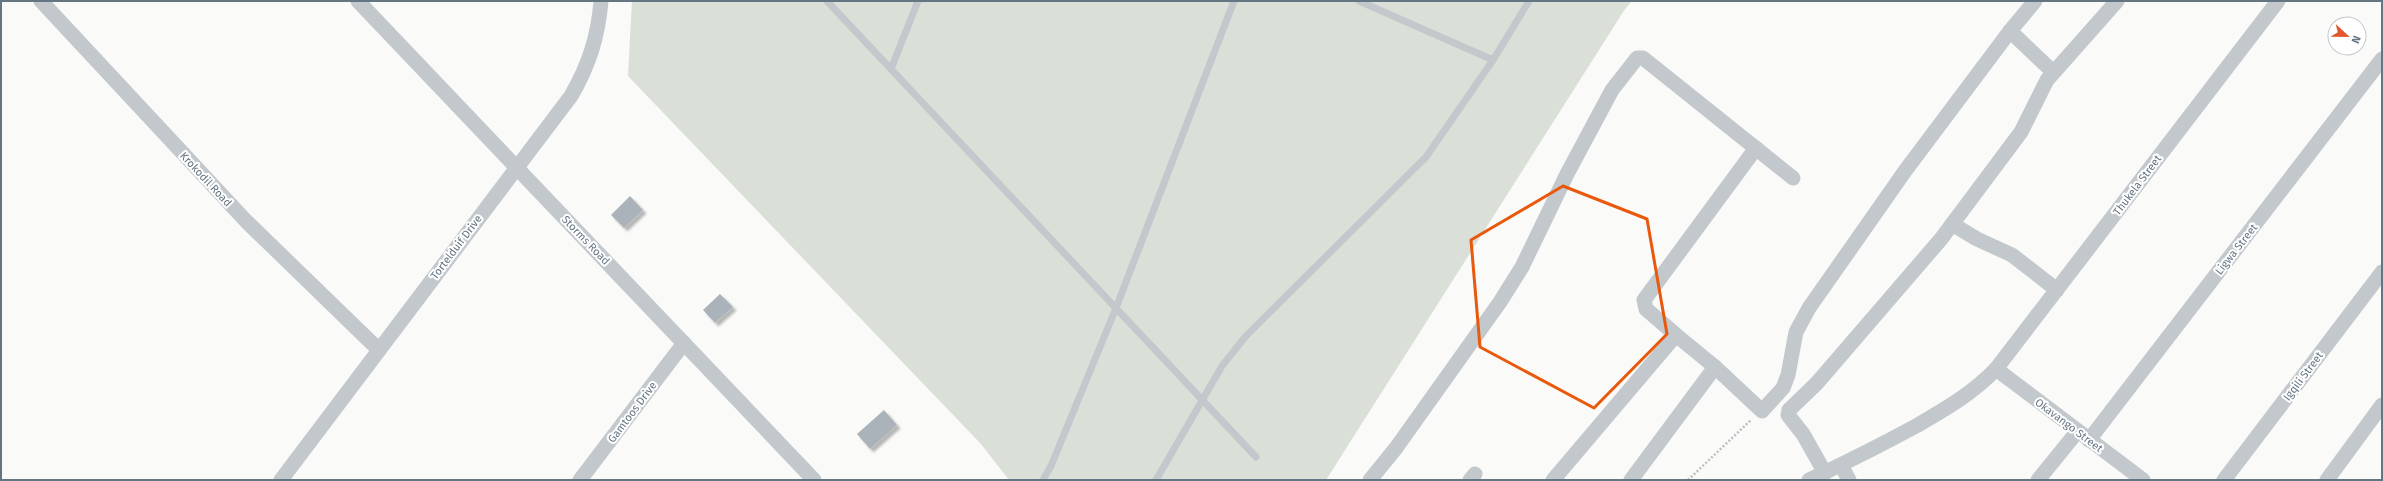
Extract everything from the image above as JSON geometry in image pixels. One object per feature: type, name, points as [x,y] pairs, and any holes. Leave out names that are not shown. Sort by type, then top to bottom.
[{"type":"street","name":"Krokodil Road","points":[[41,1],[246,221],[379,350]]},
{"type":"street","name":"Storms Road","points":[[358,1],[814,480]]},
{"type":"street","name":"Tortelduif Drive","points":[[281,480],[571,96],[581,78],[595,43],[601,1]]},
{"type":"street","points":[[1756,148],[1644,300],[1646,309],[1715,367],[1762,411],[1783,388],[1788,375],[1796,332],[1809,308],[1905,170],[2010,31],[2035,1]]},
{"type":"street","points":[[1825,472],[1787,412],[1818,383],[1952,224],[2021,132],[2042,87],[2053,72],[2117,1]]},
{"type":"street","name":"Thukela Street","points":[[1809,480],[1841,465],[1956,403],[1970,394],[1996,369],[2278,1]]},
{"type":"street","points":[[2010,31],[2053,72]]},
{"type":"street","points":[[1370,480],[1442,384],[1507,291],[1541,231],[1589,131],[1612,90],[1633,61],[1639,57],[1643,58],[1794,178]]},
{"type":"street","name":"Ligwa Street","points":[[2038,480],[2083,436],[2382,59]]},
{"type":"street","points":[[1952,224],[1972,236],[2012,255],[2057,290]]},
{"type":"street","name":"Igqili Street","points":[[2224,480],[2382,272]]},
{"type":"street","points":[[1553,480],[1676,335]]},
{"type":"street","name":"Gamtoos Drive","points":[[580,480],[684,343]]},
{"type":"street","points":[[1631,480],[1715,367]]},
{"type":"street","name":"Okavango Street","points":[[1996,369],[2143,480]]},
{"type":"street","points":[[2327,480],[2382,405]]},
{"type":"street","points":[[1841,465],[1849,480]]},
{"type":"lane","points":[[827,1],[1256,458]]},
{"type":"lane","points":[[891,69],[918,1]]},
{"type":"lane","points":[[1043,480],[1052,466],[1116,308],[1234,1]]},
{"type":"lane","points":[[1359,1],[1493,60]]},
{"type":"lane","points":[[1156,480],[1222,366],[1246,336],[1426,157],[1493,60],[1529,1]]},
{"type":"path","points":[[1688,480],[1762,411]]},
{"type":"highlighted area","points":[[1563,186],[1647,219],[1667,334],[1594,408],[1480,347],[1471,240]]},
{"type":"shaded area","points":[[632,1],[1632,1],[1625,9],[1326,480],[1009,480],[981,444],[628,76]]},
{"type":"building","points":[[630,196],[643,210],[624,228],[611,215]]},
{"type":"building","points":[[720,294],[733,307],[715,323],[703,310]]},
{"type":"building","points":[[884,410],[897,425],[870,449],[857,434]]}]
